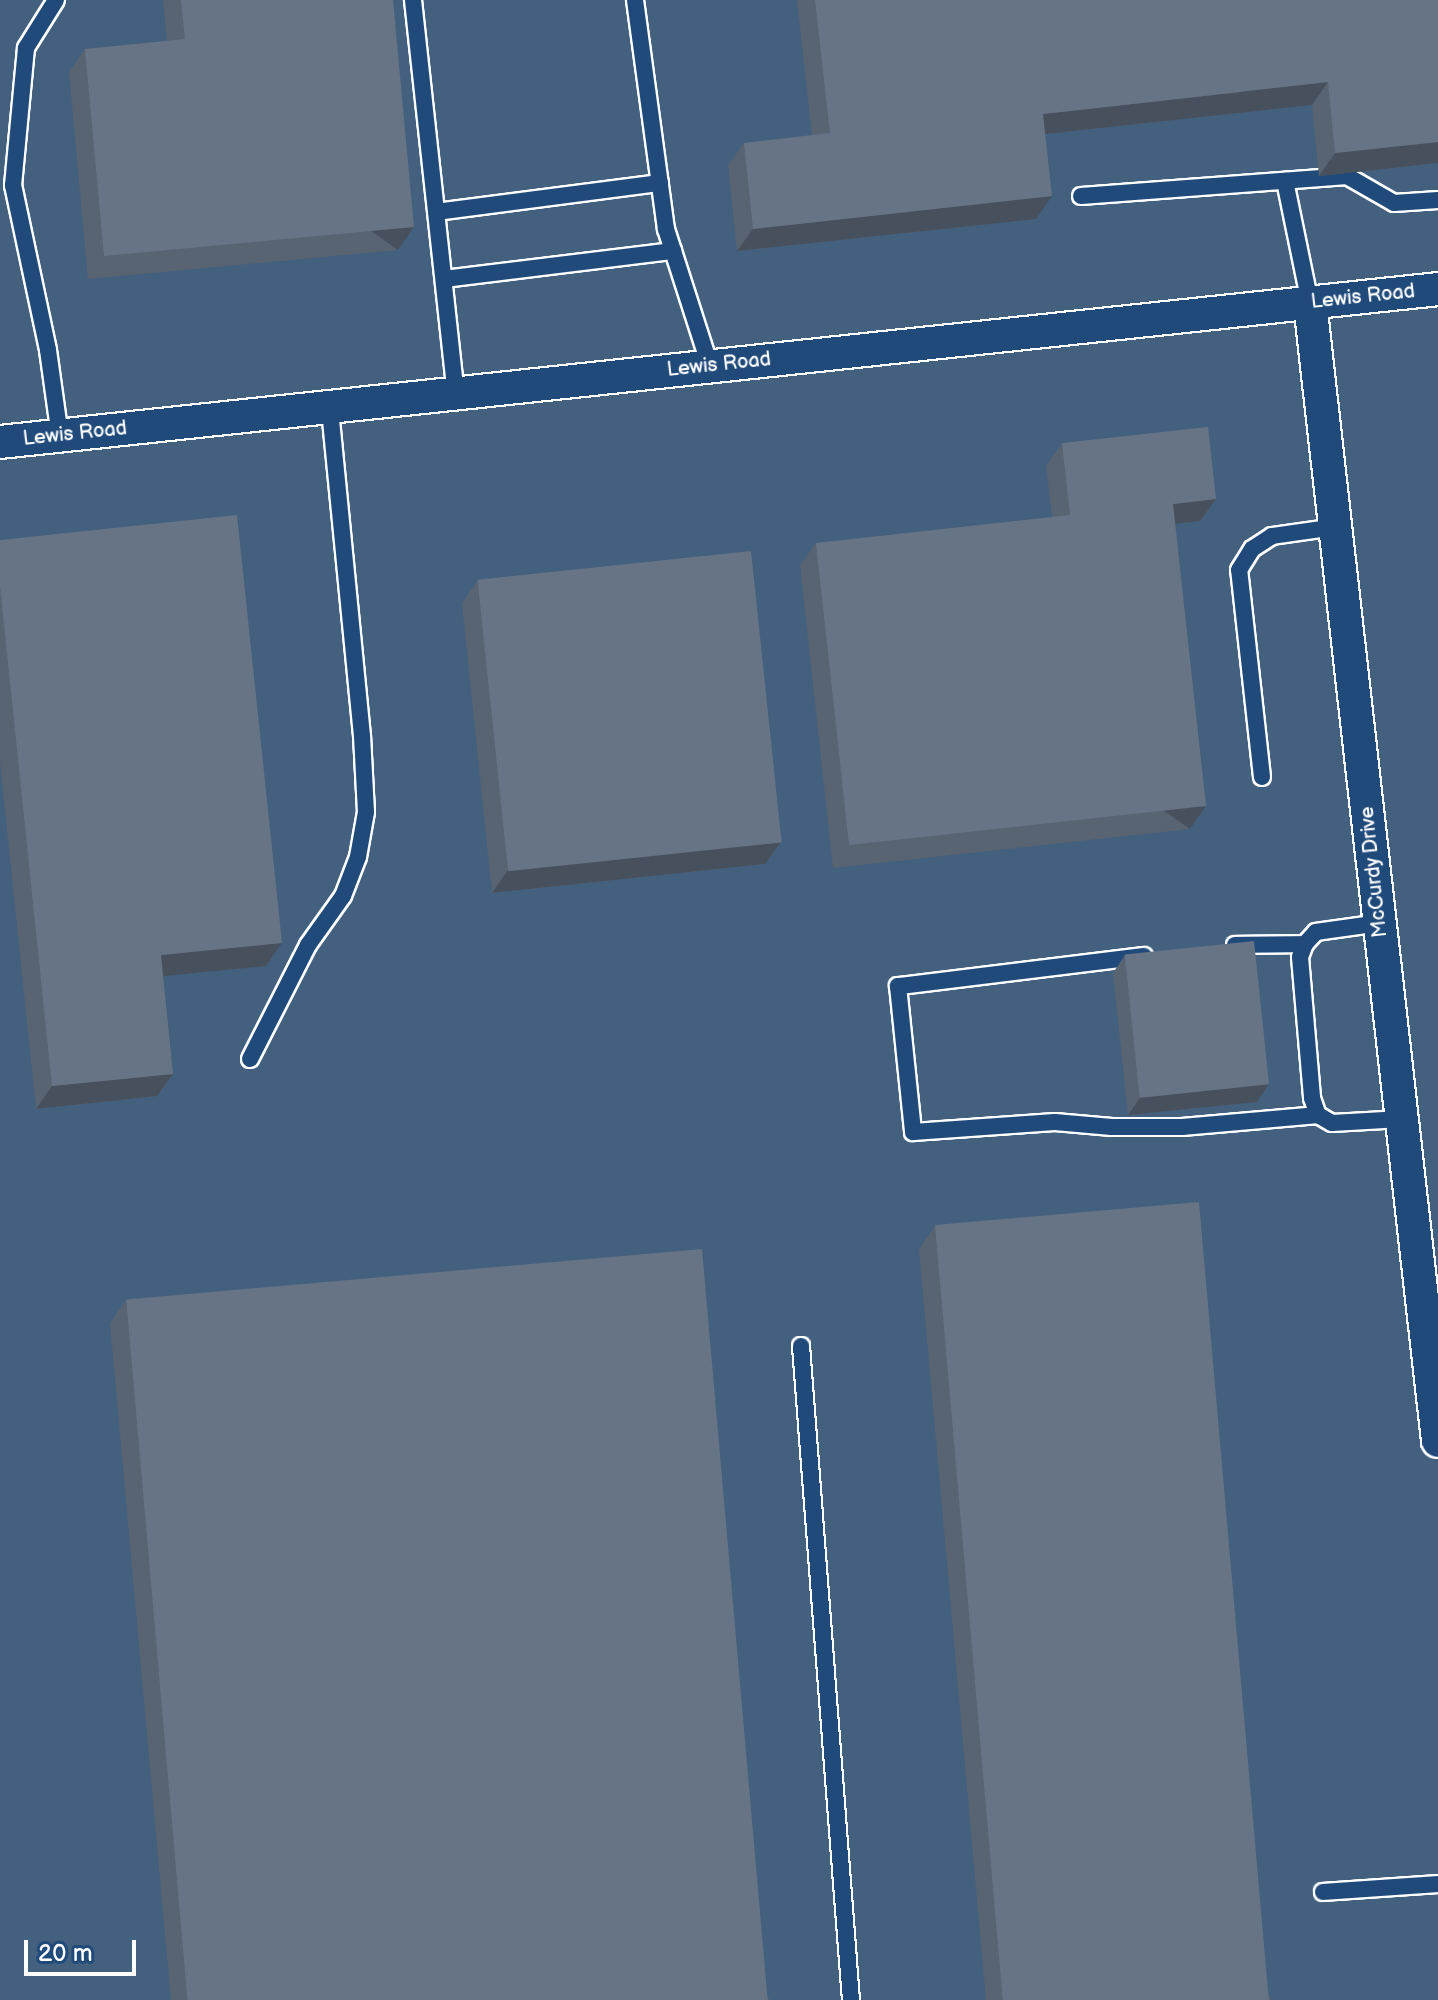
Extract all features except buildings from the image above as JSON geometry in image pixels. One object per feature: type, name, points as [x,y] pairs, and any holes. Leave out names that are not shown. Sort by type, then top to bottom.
[{"type":"street","name":"Lewis Road","points":[[0,442],[1438,289]]},
{"type":"street","name":"McCurdy Drive","points":[[1310,303],[1402,1119],[1431,1313],[1438,1441]]},
{"type":"lane","points":[[56,0],[26,48],[13,185],[48,350],[60,436]]},
{"type":"lane","points":[[413,0],[456,394]]},
{"type":"lane","points":[[635,0],[660,183],[673,251],[710,366]]},
{"type":"lane","points":[[1081,196],[1347,176],[1394,203],[1438,200]]},
{"type":"lane","points":[[1285,181],[1310,303]]},
{"type":"lane","points":[[436,212],[660,183]]},
{"type":"lane","points":[[444,279],[673,251]]},
{"type":"lane","points":[[250,1059],[308,945],[343,896],[358,857],[366,812],[362,736],[330,407]]},
{"type":"lane","points":[[1262,777],[1239,570],[1252,549],[1272,536],[1335,527]]},
{"type":"lane","points":[[1318,1115],[1312,1098],[1300,957],[1305,944],[1316,932],[1380,923]]},
{"type":"lane","points":[[1211,948],[1251,943],[1305,944]]},
{"type":"lane","points":[[1156,955],[898,986],[913,1132],[1055,1122],[1182,1127],[1318,1115],[1332,1123],[1402,1119]]},
{"type":"lane","points":[[801,1346],[851,2000]]},
{"type":"lane","points":[[1323,1892],[1438,1884]]},
{"type":"shaded area","points":[[0,0],[1438,0],[1438,2000],[0,2000]]}]
